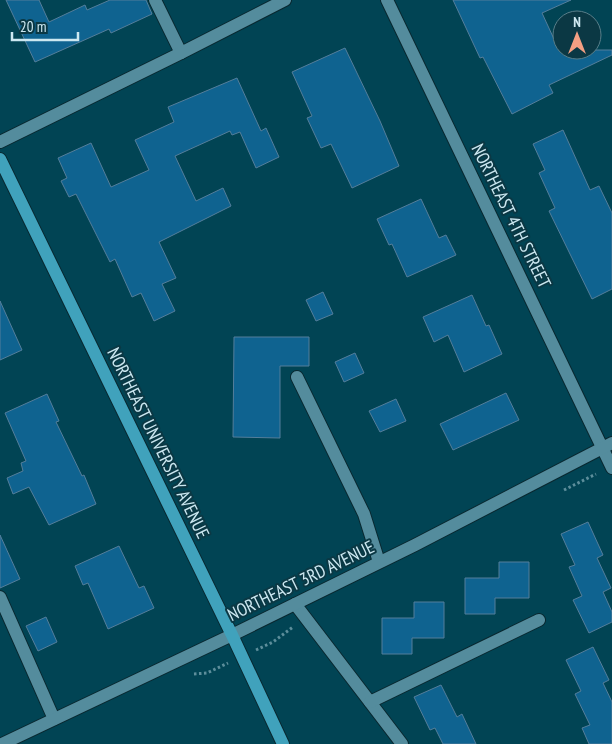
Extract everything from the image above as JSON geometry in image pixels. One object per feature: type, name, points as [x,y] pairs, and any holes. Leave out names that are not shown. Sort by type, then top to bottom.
[{"type":"main road","name":"NORTHEAST UNIVERSITY AVENUE","points":[[0,159],[232,635],[283,744]]},
{"type":"street","points":[[155,0],[181,54]]},
{"type":"street","points":[[0,142],[181,54],[286,0]]},
{"type":"street","name":"NORTHEAST 4TH STREET","points":[[387,0],[608,445],[612,468]]},
{"type":"street","points":[[296,377],[364,514],[379,562]]},
{"type":"street","name":"NORTHEAST 3RD AVENUE","points":[[2,744],[295,604],[608,445]]},
{"type":"street","points":[[0,597],[54,719]]},
{"type":"street","points":[[295,604],[402,744]]},
{"type":"street","points":[[370,702],[539,620]]},
{"type":"building","points":[[6,0],[39,0],[49,22],[85,5],[87,10],[110,0],[146,0],[152,14],[111,33],[109,29],[35,62]]},
{"type":"building","points":[[453,0],[571,0],[542,13],[552,35],[552,60],[602,60],[549,85],[553,93],[512,114],[483,57],[480,58]]},
{"type":"building","points":[[345,48],[399,166],[352,188],[331,144],[321,148],[307,118],[312,116],[292,72]]},
{"type":"building","points":[[602,50],[612,50],[612,55],[602,60]]},
{"type":"building","points":[[237,78],[261,131],[266,128],[279,157],[256,168],[240,132],[232,135],[230,131],[175,156],[196,201],[223,188],[231,206],[159,242],[176,278],[162,284],[175,311],[154,321],[141,293],[132,297],[115,259],[110,262],[76,194],[69,197],[61,181],[67,178],[58,158],[91,143],[111,187],[149,170],[135,140],[174,122],[168,107]]},
{"type":"building","points":[[563,130],[590,190],[599,186],[612,213],[612,289],[592,299],[549,211],[555,208],[539,173],[545,170],[533,144]]},
{"type":"building","points":[[421,199],[439,238],[446,235],[456,255],[407,277],[392,244],[389,245],[377,219]]},
{"type":"building","points":[[323,292],[333,314],[316,321],[306,300]]},
{"type":"building","points":[[472,295],[486,326],[489,325],[502,354],[464,372],[448,335],[434,342],[423,317]]},
{"type":"building","points":[[0,301],[22,350],[0,360]]},
{"type":"building","points":[[234,337],[309,337],[309,366],[280,366],[280,438],[233,437]]},
{"type":"building","points":[[355,353],[364,373],[344,382],[335,362]]},
{"type":"building","points":[[506,393],[519,420],[453,450],[440,424]]},
{"type":"building","points":[[47,394],[59,421],[56,422],[82,476],[84,475],[96,504],[49,525],[29,487],[13,494],[7,478],[23,471],[21,463],[26,461],[5,413]]},
{"type":"building","points":[[396,399],[406,421],[380,432],[369,411]]},
{"type":"building","points":[[588,522],[603,555],[597,558],[611,588],[603,592],[612,612],[612,622],[589,633],[573,600],[582,596],[569,567],[575,565],[561,534]]},
{"type":"building","points":[[0,535],[20,579],[0,588]]},
{"type":"building","points":[[119,546],[139,588],[144,586],[154,608],[108,629],[88,583],[83,585],[75,566]]},
{"type":"building","points":[[499,562],[529,562],[529,598],[495,598],[495,614],[465,614],[465,578],[499,578]]},
{"type":"building","points":[[414,602],[444,602],[444,638],[412,638],[412,654],[382,654],[382,618],[414,618]]},
{"type":"building","points":[[46,617],[57,642],[38,651],[26,626]]},
{"type":"building","points":[[593,647],[609,680],[603,683],[612,702],[612,744],[589,744],[582,728],[590,725],[575,694],[581,691],[566,660]]},
{"type":"building","points":[[441,685],[457,717],[462,714],[476,744],[443,744],[435,728],[430,730],[414,697]]}]
